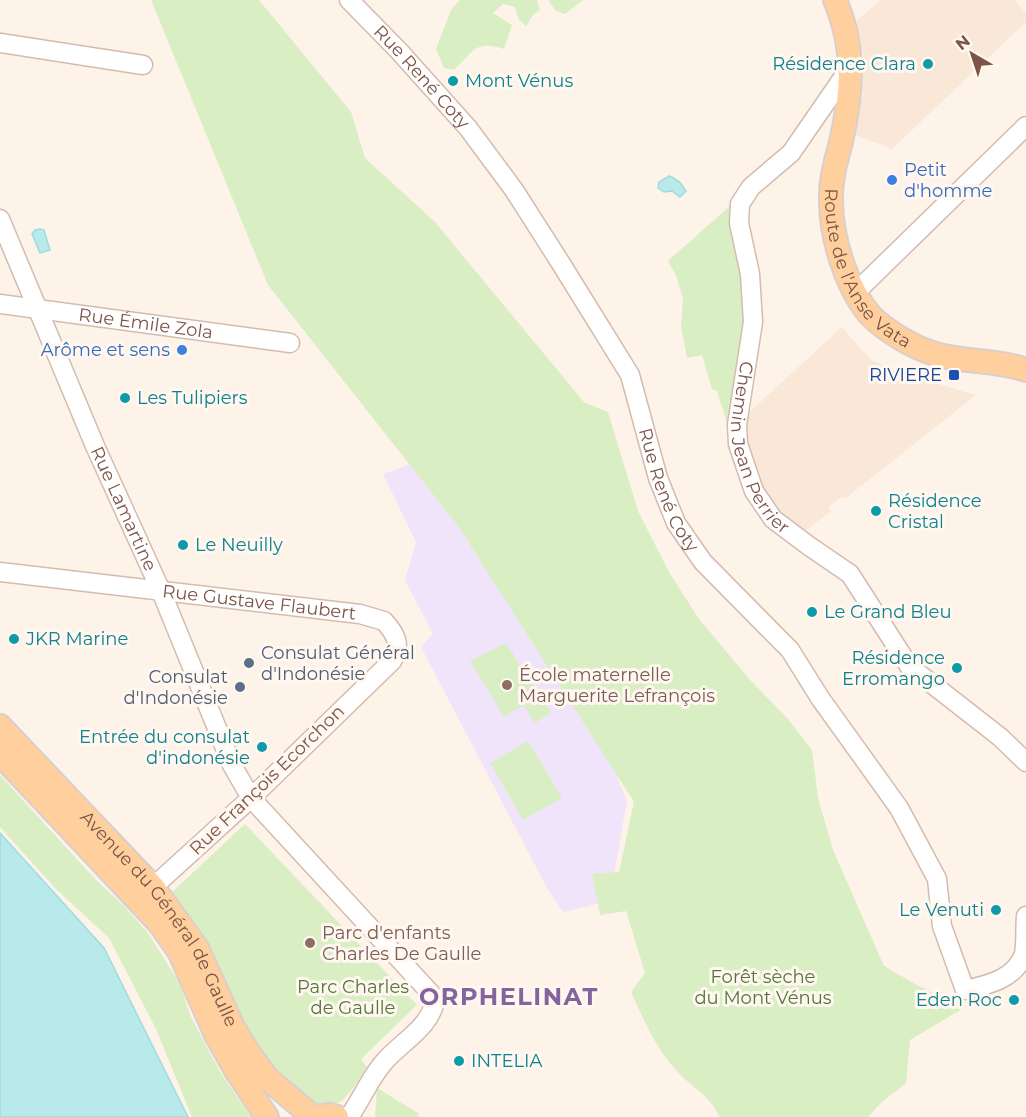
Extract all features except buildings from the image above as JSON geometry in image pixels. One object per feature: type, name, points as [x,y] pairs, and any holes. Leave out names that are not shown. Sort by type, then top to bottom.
[{"type":"main road","name":"Route de l'Anse Vata","points":[[835,0],[849,46],[851,66],[849,103],[834,171],[831,200],[838,249],[856,292],[870,315],[884,328],[932,353],[1026,370]]},
{"type":"main road","name":"Avenue du Général de Gaulle","points":[[0,726],[153,887],[197,948],[233,1027],[248,1052],[267,1078],[313,1117]]},
{"type":"main road","name":"Avenue du Général de Gaulle","points":[[0,754],[159,923],[179,951],[225,1052],[267,1117]]},
{"type":"main road","points":[[313,1117],[337,1117]]},
{"type":"street","name":"Rue René Coty","points":[[350,0],[468,128],[514,190],[560,262],[630,375],[658,478],[676,523],[703,562],[790,650],[820,698],[899,808],[937,879],[942,926],[965,990],[989,985],[1014,971],[1024,954],[1026,916]]},
{"type":"street","points":[[0,43],[143,65]]},
{"type":"street","name":"Chemin Jean Perrier","points":[[851,66],[792,153],[751,187],[740,204],[739,222],[750,274],[753,322],[737,425],[738,444],[754,491],[773,519],[850,574],[909,666],[1000,736],[1026,762]]},
{"type":"street","points":[[856,292],[1024,131]]},
{"type":"street","name":"Rue Lamartine","points":[[0,219],[232,765],[251,798],[435,998],[434,1009],[427,1021],[383,1063],[349,1117]]},
{"type":"street","name":"Rue Émile Zola","points":[[0,304],[290,343]]},
{"type":"street","name":"Rue Gustave Flaubert","points":[[0,572],[360,614],[384,621],[399,644]]},
{"type":"street","name":"Rue François Ecorchon","points":[[153,887],[251,798],[392,661],[399,649],[399,644]]},
{"type":"shaded area","points":[[880,0],[1014,0],[1026,13],[1026,22],[892,149],[856,135],[863,92],[863,53],[854,23]]},
{"type":"shaded area","points":[[842,327],[871,360],[901,373],[976,395],[846,498],[842,497],[828,507],[831,511],[804,532],[782,514],[762,489],[746,444],[742,419]]},
{"type":"shaded area","name":"École maternelle Marguerite Lefrançois","points":[[417,462],[596,723],[627,801],[614,875],[606,902],[563,912],[547,888],[421,647],[433,634],[405,580],[416,542],[383,474]]},
{"type":"green space","name":"Forêt sèche du Mont Vénus","points":[[151,0],[259,0],[351,112],[365,158],[434,221],[584,402],[608,412],[638,511],[669,572],[699,619],[751,681],[787,718],[812,750],[818,798],[833,850],[884,966],[964,1008],[910,1040],[906,1083],[882,1102],[868,1117],[719,1117],[711,1103],[681,1075],[661,1051],[631,992],[645,973],[626,911],[600,915],[592,874],[619,872],[634,802],[458,526],[268,285]]},
{"type":"green space","points":[[460,0],[537,0],[540,10],[533,15],[526,26],[519,20],[515,7],[503,4],[493,13],[512,25],[504,49],[487,46],[476,49],[454,70],[444,68],[436,49],[451,10]]},
{"type":"green space","points":[[548,0],[583,0],[565,14],[556,11]]},
{"type":"green space","points":[[730,206],[745,290],[729,430],[717,391],[712,389],[702,355],[687,358],[681,327],[683,299],[676,275],[668,261]]},
{"type":"green space","points":[[506,643],[551,713],[535,723],[524,705],[504,717],[470,661]]},
{"type":"green space","points":[[528,741],[562,798],[523,820],[490,763]]},
{"type":"green space","points":[[0,775],[148,933],[180,984],[191,1017],[220,1072],[251,1117],[192,1117],[156,1029],[109,938],[56,889],[0,827]]},
{"type":"green space","name":"Parc Charles de Gaulle","points":[[245,824],[417,1005],[361,1059],[367,1067],[343,1100],[331,1107],[314,1104],[284,1083],[247,1033],[217,965],[193,923],[171,893]]},
{"type":"green space","points":[[377,1088],[418,1113],[419,1117],[375,1117]]},
{"type":"water","points":[[669,176],[679,182],[686,191],[680,197],[672,191],[664,192],[658,188],[659,182]]},
{"type":"water","points":[[35,230],[44,230],[50,250],[40,253],[32,234]]},
{"type":"water","points":[[0,833],[104,948],[188,1117],[0,1117]]},
{"type":"place","name":"Résidence Clara","points":[[928,64]]},
{"type":"place","name":"Mont Vénus","points":[[453,81]]},
{"type":"place","name":"Petit d'homme","points":[[892,180]]},
{"type":"place","name":"Arôme et sens","points":[[182,350]]},
{"type":"place","name":"RIVIERE","points":[[954,375]]},
{"type":"place","name":"Les Tulipiers","points":[[125,398]]},
{"type":"place","name":"Résidence Cristal","points":[[876,511]]},
{"type":"place","name":"Le Neuilly","points":[[183,545]]},
{"type":"place","name":"Le Grand Bleu","points":[[812,612]]},
{"type":"place","name":"JKR Marine","points":[[14,639]]},
{"type":"place","name":"Consulat Général d'Indonésie","points":[[249,663]]},
{"type":"place","name":"Résidence Erromango","points":[[957,668]]},
{"type":"place","name":"École maternelle Marguerite Lefrançois","points":[[507,685]]},
{"type":"place","name":"Consulat d'Indonésie","points":[[240,687]]},
{"type":"place","name":"Entrée du consulat d'indonésie","points":[[262,747]]},
{"type":"place","name":"Le Venuti","points":[[996,910]]},
{"type":"place","name":"Parc d'enfants Charles De Gaulle","points":[[310,943]]},
{"type":"place","name":"Eden Roc","points":[[1014,1000]]},
{"type":"place","name":"INTELIA","points":[[459,1061]]},
{"type":"district","name":"ORPHELINAT","points":[[509,997]]}]
